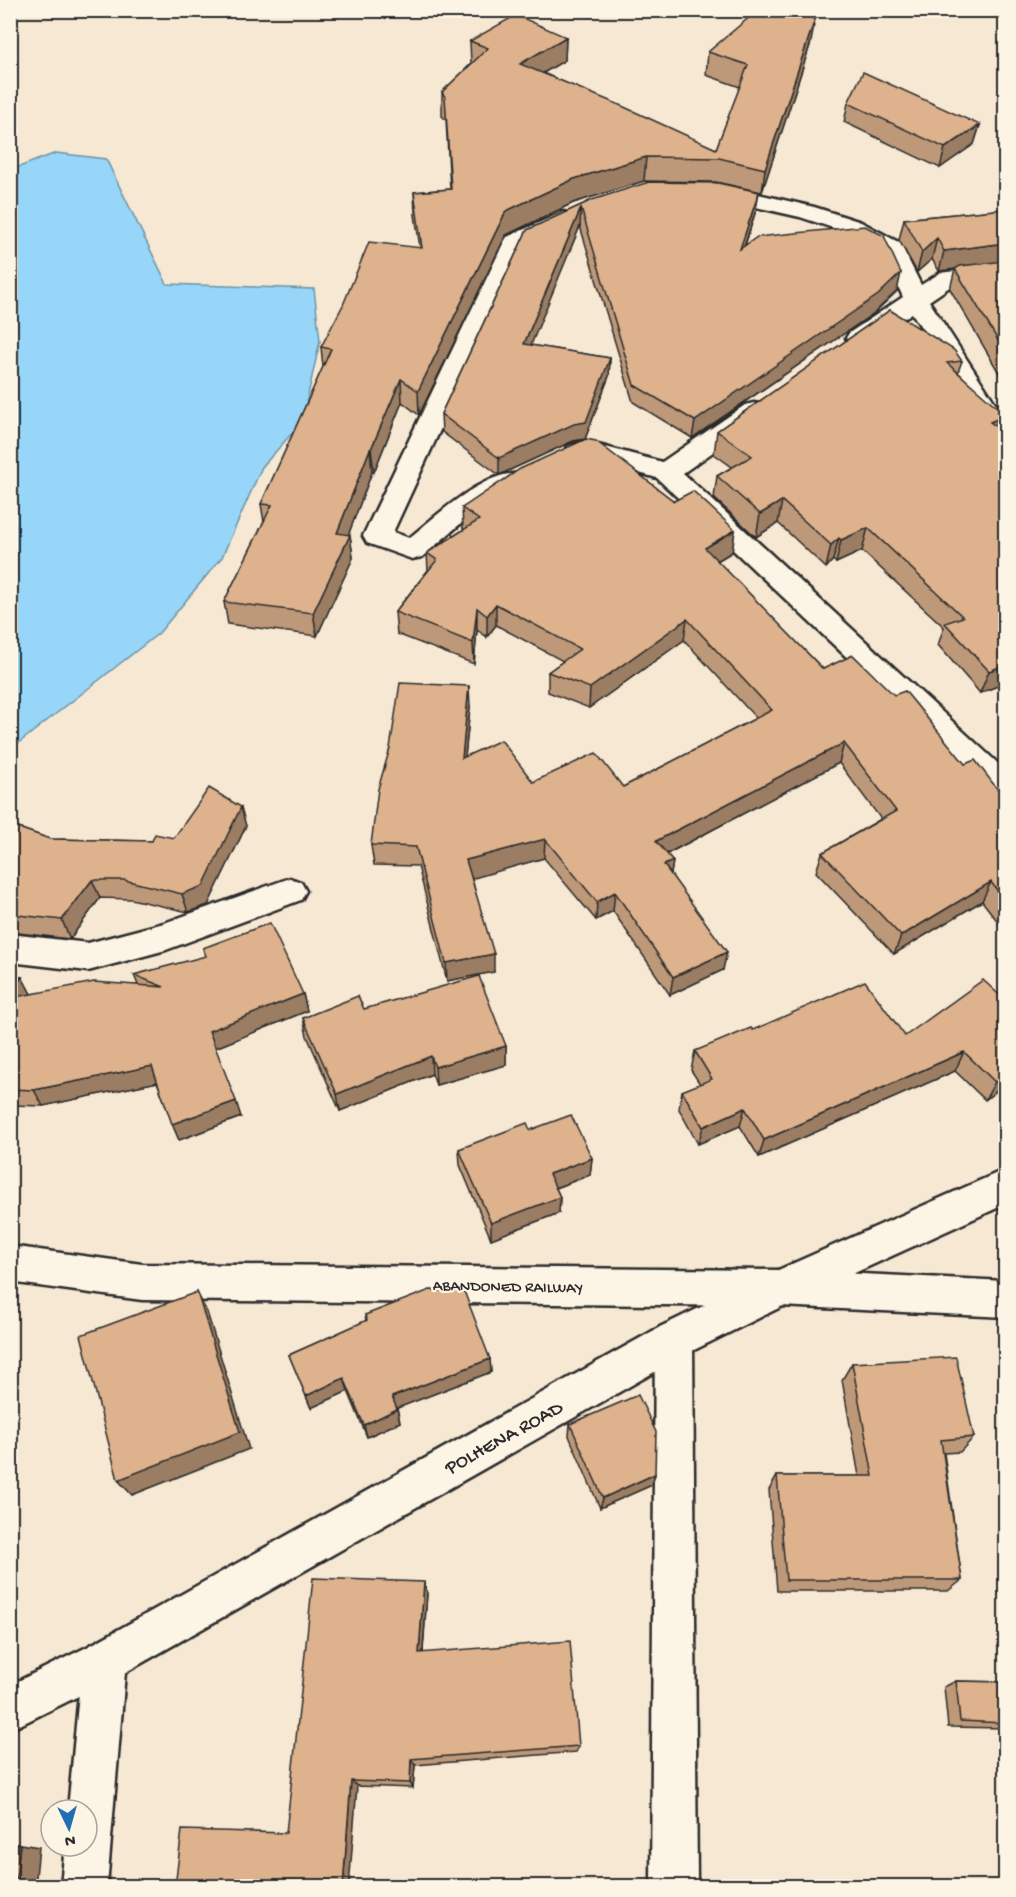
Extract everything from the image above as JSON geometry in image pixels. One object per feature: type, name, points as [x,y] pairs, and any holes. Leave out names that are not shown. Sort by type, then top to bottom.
[{"type":"street","points":[[692,191],[727,194],[806,212],[854,227],[892,248],[915,298],[988,412],[1005,424]]},
{"type":"street","points":[[582,210],[515,242],[377,536],[412,550],[472,500],[583,449],[666,472],[993,777],[1005,792]]},
{"type":"street","points":[[838,352],[915,298],[948,278],[1005,271]]},
{"type":"street","points":[[666,472],[771,399]]},
{"type":"street","points":[[10,948],[88,957],[166,936],[290,891]]},
{"type":"street","name":"POLHENA ROAD","points":[[10,1708],[104,1661],[674,1340],[780,1288],[1005,1186]]},
{"type":"street","name":"ABANDONED RAILWAY","points":[[10,1264],[142,1282],[780,1288],[1005,1299]]},
{"type":"street","points":[[674,1340],[674,1887]]},
{"type":"street","points":[[84,1887],[104,1661]]},
{"type":"water","points":[[56,153],[106,159],[167,284],[314,289],[320,341],[302,422],[262,467],[222,557],[159,633],[11,749],[11,170]]},
{"type":"building","points":[[758,10],[791,10],[815,19],[765,169],[719,158],[646,157],[574,179],[506,211],[418,391],[401,379],[337,533],[350,535],[313,613],[224,602],[272,505],[261,504],[331,349],[321,347],[343,305],[369,242],[422,248],[414,192],[451,189],[445,97],[442,92],[488,48],[470,41],[516,15],[566,37],[520,64],[622,106],[716,149],[748,65],[708,52]]},
{"type":"building","points":[[863,72],[980,125],[945,148],[848,103]]},
{"type":"building","points":[[649,182],[718,183],[759,192],[740,249],[757,237],[865,226],[884,236],[901,273],[878,295],[695,421],[634,385],[581,208],[524,344],[610,358],[586,422],[574,424],[499,458],[441,414],[527,230],[592,200]]},
{"type":"building","points":[[1005,209],[1005,243],[944,251],[937,238],[922,252],[904,219]]},
{"type":"building","points":[[1005,261],[1005,352],[955,269],[960,266]]},
{"type":"building","points":[[890,310],[954,350],[962,361],[947,363],[1005,414],[990,422],[1005,433],[1005,665],[989,671],[945,623],[963,617],[868,528],[841,540],[839,538],[831,545],[782,501],[760,514],[717,476],[752,456],[717,431]]},
{"type":"building","points":[[586,439],[596,441],[674,501],[693,491],[735,530],[705,548],[823,669],[853,655],[894,695],[905,691],[965,764],[975,760],[1005,799],[1005,901],[991,882],[901,936],[822,853],[896,811],[844,743],[656,841],[673,861],[664,865],[727,952],[673,977],[615,892],[597,902],[545,839],[466,860],[494,954],[446,963],[416,847],[371,845],[378,789],[390,748],[400,683],[469,686],[462,758],[501,740],[533,782],[596,753],[623,787],[772,710],[687,619],[590,688],[548,672],[580,649],[496,604],[487,616],[477,608],[473,643],[395,612],[437,560],[427,553],[479,520],[462,508],[520,469]]},
{"type":"building","points":[[209,788],[241,807],[203,886],[182,894],[124,880],[92,880],[62,920],[10,914],[10,825],[50,839],[152,841],[155,834],[174,838]]},
{"type":"building","points":[[270,923],[303,994],[209,1031],[236,1101],[172,1124],[152,1066],[34,1090],[10,1089],[10,998],[94,982],[164,987],[134,975],[206,956],[203,948]]},
{"type":"building","points":[[10,976],[22,977],[10,992]]},
{"type":"building","points":[[479,976],[506,1046],[435,1067],[431,1056],[337,1094],[303,1018],[358,996],[364,1009]]},
{"type":"building","points":[[983,980],[1005,1000],[1005,1074],[995,1082],[964,1052],[764,1140],[745,1108],[703,1127],[682,1091],[712,1079],[695,1051],[751,1028],[753,1030],[865,981],[905,1036]]},
{"type":"building","points":[[571,1115],[592,1158],[549,1174],[560,1197],[491,1223],[459,1149],[527,1123],[530,1130]]},
{"type":"building","points":[[430,1290],[464,1291],[490,1359],[392,1397],[397,1409],[364,1425],[344,1378],[306,1396],[289,1355],[367,1320],[365,1315]]},
{"type":"building","points":[[197,1292],[240,1432],[118,1480],[81,1335]]},
{"type":"building","points":[[956,1357],[974,1437],[941,1440],[962,1580],[786,1580],[777,1476],[873,1476],[852,1363]]},
{"type":"building","points":[[638,1395],[656,1432],[655,1474],[603,1498],[570,1424]]},
{"type":"building","points":[[313,1578],[424,1582],[419,1653],[570,1641],[579,1746],[411,1759],[410,1783],[351,1781],[343,1887],[175,1887],[182,1830],[286,1833]]},
{"type":"building","points":[[956,1681],[1005,1682],[1005,1723],[960,1721]]},
{"type":"building","points":[[10,1843],[20,1844],[15,1887],[10,1887]]}]
